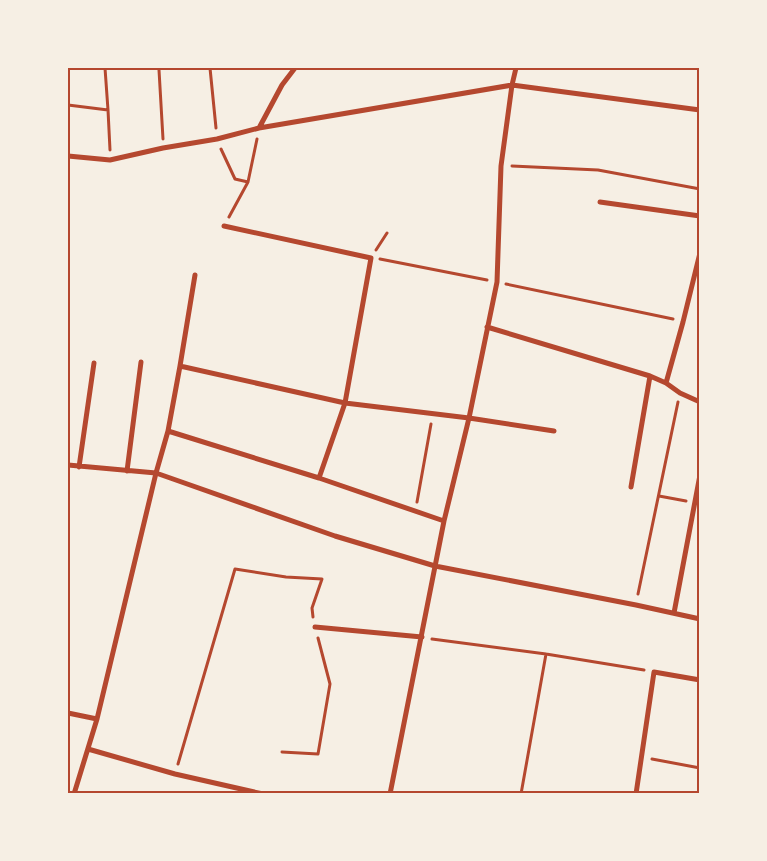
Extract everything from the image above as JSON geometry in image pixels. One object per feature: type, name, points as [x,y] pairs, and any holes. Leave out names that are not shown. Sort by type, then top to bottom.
[{"type":"street","points":[[259,128],[282,85],[295,68]]},
{"type":"street","points":[[390,794],[444,521],[469,418],[497,282],[501,166],[512,84],[516,68]]},
{"type":"street","points":[[68,156],[110,160],[163,148],[217,139],[259,128],[512,84],[700,110]]},
{"type":"street","points":[[600,202],[700,216]]},
{"type":"street","points":[[224,226],[371,258],[344,403],[319,478]]},
{"type":"street","points":[[666,384],[700,253]]},
{"type":"street","points":[[74,794],[97,719],[156,473],[168,431],[195,275]]},
{"type":"street","points":[[487,327],[650,376],[680,394],[700,402]]},
{"type":"street","points":[[127,471],[141,362]]},
{"type":"street","points":[[79,467],[94,363]]},
{"type":"street","points":[[180,366],[344,403],[469,418],[554,431]]},
{"type":"street","points":[[631,488],[650,376]]},
{"type":"street","points":[[168,431],[319,478],[444,521]]},
{"type":"street","points":[[68,465],[156,473],[335,536],[435,566],[700,619]]},
{"type":"street","points":[[674,613],[700,475]]},
{"type":"street","points":[[315,627],[422,637]]},
{"type":"street","points":[[636,794],[654,672],[700,680]]},
{"type":"street","points":[[68,713],[97,719]]},
{"type":"street","points":[[88,749],[174,774],[263,794]]},
{"type":"path","points":[[105,68],[110,160]]},
{"type":"path","points":[[210,68],[217,139],[234,179],[248,182]]},
{"type":"path","points":[[159,70],[163,148]]},
{"type":"path","points":[[68,105],[108,110]]},
{"type":"path","points":[[224,226],[248,182],[259,128]]},
{"type":"path","points":[[501,166],[598,170],[700,189]]},
{"type":"path","points":[[386,234],[371,258],[497,282],[683,322]]},
{"type":"path","points":[[636,605],[680,394]]},
{"type":"path","points":[[415,511],[432,414]]},
{"type":"path","points":[[659,496],[694,503]]},
{"type":"path","points":[[174,774],[235,569],[286,577],[322,579],[312,608],[330,684],[318,754],[282,752]]},
{"type":"path","points":[[422,637],[621,665],[654,672]]},
{"type":"path","points":[[521,794],[546,654]]},
{"type":"path","points":[[641,758],[700,768]]}]
